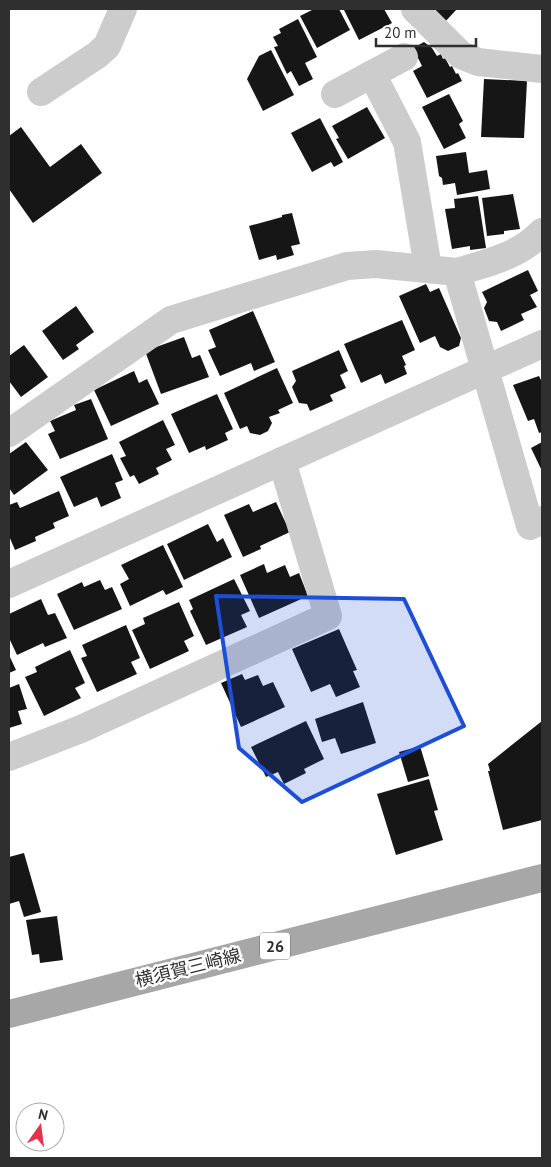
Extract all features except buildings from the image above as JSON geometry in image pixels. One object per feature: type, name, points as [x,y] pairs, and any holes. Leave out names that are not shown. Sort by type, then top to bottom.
[{"type":"main road","name":"横須賀三崎線","points":[[9,1014],[542,878]]},
{"type":"street","points":[[41,92],[107,46],[123,9]]},
{"type":"street","points":[[415,9],[461,55],[478,62],[542,69]]},
{"type":"street","points":[[335,94],[404,57]]},
{"type":"street","points":[[372,74],[407,142],[428,268]]},
{"type":"street","points":[[9,433],[171,320],[347,266],[376,264],[456,272],[499,260],[512,254],[542,232]]},
{"type":"street","points":[[456,272],[530,526],[542,520]]},
{"type":"street","points":[[9,584],[542,344]]},
{"type":"street","points":[[9,758],[81,730],[328,616],[282,462]]},
{"type":"highlighted area","points":[[216,596],[404,599],[464,726],[302,802],[239,748]]}]
